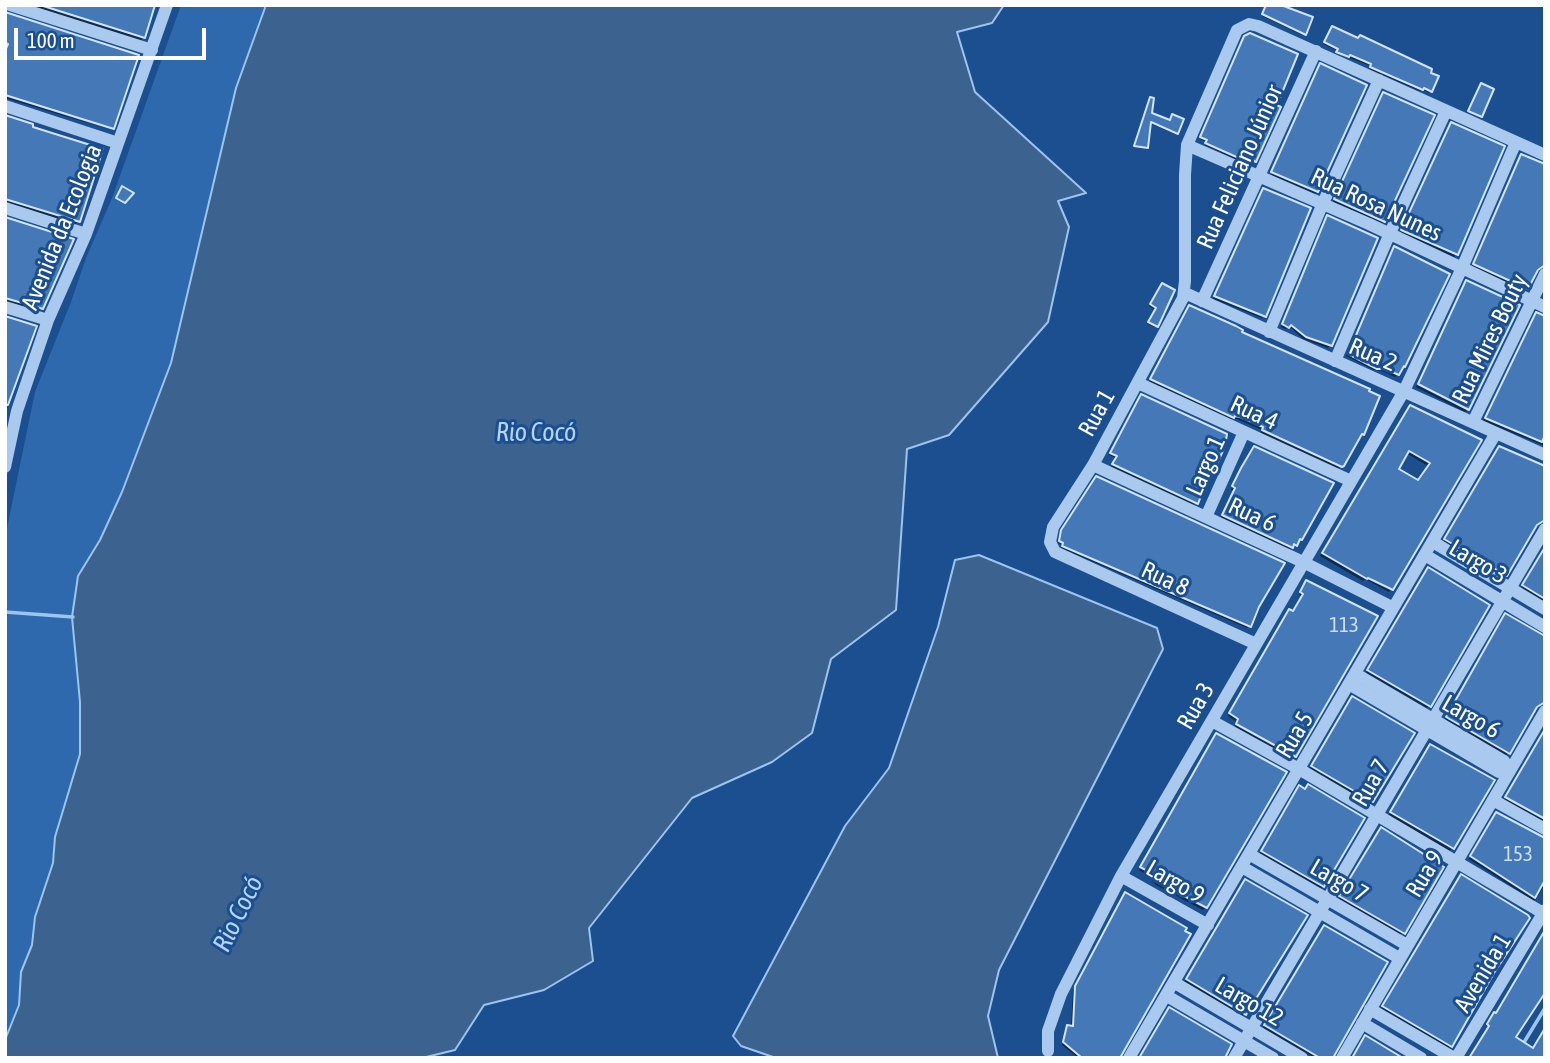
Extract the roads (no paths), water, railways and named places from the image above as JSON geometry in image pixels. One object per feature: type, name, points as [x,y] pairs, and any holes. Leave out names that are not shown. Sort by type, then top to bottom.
[{"type":"street","points":[[10,5],[152,50]]},
{"type":"street","name":"Avenida da Ecologia","points":[[5,467],[11,409],[86,233],[167,5]]},
{"type":"street","points":[[1185,293],[1187,145],[1237,30],[1249,24],[1316,51],[1545,155]]},
{"type":"street","name":"Rua Feliciano Júnior","points":[[1202,301],[1316,51]]},
{"type":"street","points":[[1269,332],[1323,203],[1379,80]]},
{"type":"street","points":[[5,106],[118,143]]},
{"type":"street","points":[[1335,361],[1446,111]]},
{"type":"street","name":"Rua 3","points":[[1051,1056],[1048,1031],[1061,994],[1121,876],[1404,391],[1462,268],[1516,142]]},
{"type":"street","name":"Rua Rosa Nunes","points":[[1187,145],[1390,233],[1539,304]]},
{"type":"street","points":[[5,208],[86,233]]},
{"type":"street","name":"Rua Mires Bouty","points":[[1473,422],[1539,304],[1545,274]]},
{"type":"street","name":"Rua 2","points":[[1185,293],[1496,433],[1543,450]]},
{"type":"street","name":"Rua 1","points":[[1055,552],[1050,542],[1054,527],[1093,465],[1185,293]]},
{"type":"street","points":[[5,307],[48,320]]},
{"type":"street","name":"Rua 4","points":[[1138,383],[1351,481]]},
{"type":"street","name":"Largo 1","points":[[1206,517],[1244,432]]},
{"type":"street","name":"Rua 5","points":[[1129,1058],[1496,433]]},
{"type":"street","name":"Rua 6","points":[[1093,465],[1303,562],[1392,607]]},
{"type":"street","name":"Rua 7","points":[[1234,1058],[1545,529]]},
{"type":"street","name":"Largo 3","points":[[1433,542],[1545,609]]},
{"type":"street","name":"Rua 8","points":[[1055,552],[1256,644]]},
{"type":"street","name":"Largo 3","points":[[1425,555],[1545,626]]},
{"type":"street","name":"Largo 6","points":[[1352,678],[1354,687],[1430,724],[1499,772],[1510,771]]},
{"type":"street","name":"Rua 9","points":[[1342,1058],[1545,711]]},
{"type":"street","points":[[1212,721],[1544,912]]},
{"type":"street","points":[[1493,800],[1545,829]]},
{"type":"street","name":"Largo 7","points":[[1249,854],[1407,945]]},
{"type":"street","name":"Largo 7","points":[[1242,867],[1399,958]]},
{"type":"street","name":"Largo 9","points":[[1121,876],[1208,925]]},
{"type":"street","name":"Avenida 1","points":[[1455,1058],[1544,912]]},
{"type":"street","name":"Largo 12","points":[[1175,983],[1302,1058]]},
{"type":"street","name":"Largo 12","points":[[1167,996],[1273,1058]]},
{"type":"street","points":[[1370,1009],[1455,1058]]},
{"type":"street","points":[[1363,1023],[1421,1058]]},
{"type":"water","name":"Rio Cocó","points":[[266,5],[1004,5],[992,23],[957,32],[975,92],[1086,193],[1058,201],[1069,227],[1048,322],[949,435],[907,449],[896,610],[831,659],[812,733],[772,762],[692,798],[589,928],[593,961],[544,990],[484,1005],[455,1050],[422,1058],[5,1058],[5,1040],[19,1005],[21,972],[32,945],[35,917],[53,863],[55,837],[80,754],[80,702],[72,617],[78,576],[100,540],[122,492],[171,363],[236,88]]},
{"type":"water","points":[[979,555],[1157,628],[1163,649],[999,970],[988,1016],[998,1058],[776,1058],[741,1046],[733,1036],[845,826],[889,768],[938,627],[955,560]]},
{"type":"waterway","points":[[5,612],[73,617]]},
{"type":"waterway","points":[[1523,1044],[1545,1008]]}]
